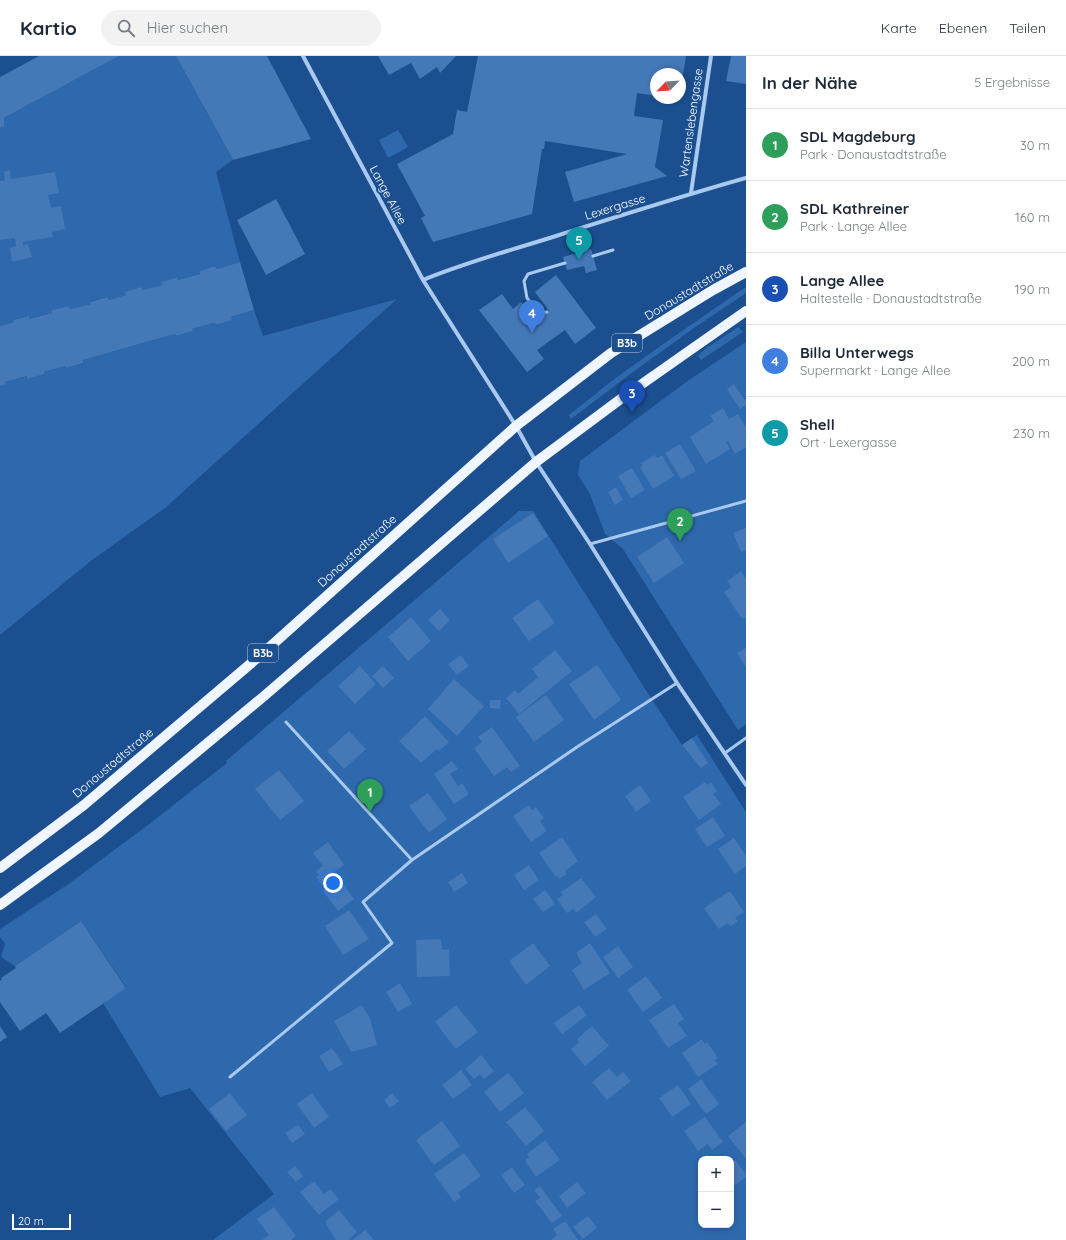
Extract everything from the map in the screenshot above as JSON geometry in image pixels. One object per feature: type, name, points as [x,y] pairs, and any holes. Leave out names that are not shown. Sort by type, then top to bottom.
[{"type":"main road","name":"Donaustadtstraße","points":[[0,868],[84,805],[250,664],[516,426],[611,353],[746,272]]},
{"type":"main road","name":"B3b","points":[[0,905],[99,833],[269,692],[536,462],[635,389],[746,311]]},
{"type":"street","name":"Lange Allee","points":[[303,56],[423,280],[516,426],[536,462],[590,544],[677,683],[746,785]]},
{"type":"street","name":"Wartenslebengasse","points":[[691,193],[711,56]]},
{"type":"street","name":"Lexergasse","points":[[423,280],[444,271],[691,193],[746,178]]},
{"type":"lane","points":[[593,256],[613,250]]},
{"type":"lane","points":[[547,312],[539,313],[527,298],[524,281],[528,274],[565,263]]},
{"type":"lane","points":[[590,544],[746,501]]},
{"type":"lane","points":[[230,1077],[392,943],[363,902],[412,860],[577,747],[677,683]]},
{"type":"lane","points":[[286,722],[412,860]]},
{"type":"lane","points":[[725,753],[746,738]]},
{"type":"shaded area","points":[[119,56],[176,56],[233,160],[216,172],[240,262],[217,269],[215,266],[200,271],[200,274],[178,280],[177,277],[161,282],[162,285],[109,300],[107,297],[91,301],[91,304],[70,309],[69,306],[51,310],[52,313],[29,319],[29,316],[13,320],[14,322],[0,326],[0,128],[4,127],[4,118]]},
{"type":"shaded area","points":[[398,130],[408,147],[388,158],[379,140]]},
{"type":"shaded area","points":[[746,287],[746,293],[637,369],[571,419],[569,415],[613,380]]},
{"type":"shaded area","points":[[397,299],[165,508],[92,560],[0,635],[0,386],[5,385],[5,382],[27,376],[27,379],[65,366],[66,368],[83,363],[83,360],[175,334],[176,336],[193,331],[192,329],[214,323],[216,325],[231,320],[231,317],[254,310],[263,336]]},
{"type":"shaded area","points":[[738,327],[743,332],[701,360],[698,356],[705,349]]},
{"type":"shaded area","points":[[746,342],[746,724],[738,730],[623,549],[605,534],[590,494],[578,475],[580,461],[689,380]]},
{"type":"shaded area","points":[[519,511],[533,511],[682,745],[697,735],[746,812],[746,1240],[213,1240],[274,1194],[190,1088],[160,1097],[103,1003],[126,987],[81,921],[15,966],[1,957],[5,944],[0,938],[0,929],[67,885],[148,825],[227,763],[226,761]]},
{"type":"building","points":[[39,56],[119,56],[4,118],[4,127],[0,128],[0,77]]},
{"type":"building","points":[[176,56],[267,56],[311,139],[233,160]]},
{"type":"building","points":[[378,56],[456,56],[440,73],[437,67],[420,79],[411,63],[389,75]]},
{"type":"building","points":[[478,56],[686,56],[684,68],[650,68],[650,95],[637,93],[634,116],[663,120],[655,167],[667,176],[574,202],[565,172],[627,154],[545,141],[544,149],[542,149],[532,214],[433,242],[421,218],[425,216],[397,164],[453,134],[457,110],[467,112]]},
{"type":"building","points":[[731,56],[746,56],[746,84],[726,81]]},
{"type":"building","points":[[10,170],[11,179],[55,172],[59,193],[48,195],[51,208],[61,206],[65,229],[52,232],[53,237],[23,242],[23,245],[28,244],[32,257],[12,262],[10,248],[16,246],[15,238],[0,240],[0,181],[5,180],[4,172]]},
{"type":"building","points":[[276,199],[305,254],[266,275],[237,220]]},
{"type":"building","points":[[591,249],[597,270],[586,273],[584,266],[567,270],[563,257]]},
{"type":"building","points":[[240,262],[254,310],[231,317],[232,320],[216,325],[214,323],[192,329],[193,331],[176,336],[175,334],[83,360],[83,363],[66,368],[65,366],[27,379],[27,376],[5,382],[5,385],[0,386],[0,326],[14,322],[13,320],[29,316],[29,319],[52,313],[51,310],[69,306],[70,309],[91,304],[90,302],[107,297],[109,300],[126,295],[125,292],[142,287],[143,290],[162,285],[161,282],[177,277],[178,280],[200,274],[200,271],[215,266],[217,269]]},
{"type":"building","points":[[556,275],[596,328],[575,344],[565,330],[537,350],[544,359],[527,372],[479,310],[502,294],[513,309],[521,302],[535,321],[549,311],[535,292]]},
{"type":"building","points":[[734,384],[746,402],[746,405],[740,409],[727,389]]},
{"type":"building","points":[[723,408],[729,419],[738,414],[746,428],[746,447],[735,454],[728,441],[726,442],[730,449],[706,464],[690,437],[714,421],[710,416]]},
{"type":"building","points":[[680,444],[696,471],[681,479],[665,453]]},
{"type":"building","points":[[655,455],[657,458],[662,455],[674,476],[653,489],[640,467],[643,466],[641,463]]},
{"type":"building","points":[[632,468],[645,490],[631,498],[618,476]]},
{"type":"building","points":[[616,487],[623,500],[615,505],[608,492]]},
{"type":"building","points":[[533,513],[548,536],[508,563],[493,539]]},
{"type":"building","points":[[746,528],[746,550],[741,552],[733,533]]},
{"type":"building","points":[[667,537],[684,563],[654,583],[637,557]]},
{"type":"building","points":[[741,571],[746,579],[746,617],[742,619],[724,592],[731,587],[727,581]]},
{"type":"building","points":[[538,599],[555,623],[529,641],[512,618]]},
{"type":"building","points":[[440,609],[450,620],[439,631],[428,620]]},
{"type":"building","points":[[411,617],[431,641],[408,661],[388,637]]},
{"type":"building","points":[[746,648],[746,667],[737,653]]},
{"type":"building","points":[[555,650],[572,671],[519,714],[506,698],[515,690],[518,694],[538,677],[532,669]]},
{"type":"building","points":[[461,655],[469,666],[457,675],[448,664]]},
{"type":"building","points":[[597,665],[621,700],[594,720],[569,684]]},
{"type":"building","points":[[360,666],[376,684],[355,704],[338,686]]},
{"type":"building","points":[[383,666],[394,678],[383,688],[372,676]]},
{"type":"building","points":[[454,679],[484,706],[457,736],[428,709]]},
{"type":"building","points":[[546,695],[564,720],[534,742],[516,717]]},
{"type":"building","points":[[490,700],[501,700],[500,709],[490,708]]},
{"type":"building","points":[[425,716],[449,742],[439,751],[437,749],[421,763],[399,741]]},
{"type":"building","points":[[492,727],[520,766],[511,772],[507,767],[494,776],[474,748],[482,742],[478,737]]},
{"type":"building","points":[[349,731],[366,749],[344,769],[327,751]]},
{"type":"building","points":[[692,738],[708,763],[701,768],[682,745]]},
{"type":"building","points":[[452,761],[458,769],[450,774],[458,786],[462,783],[469,794],[454,804],[434,774]]},
{"type":"building","points":[[279,770],[304,801],[280,820],[255,789]]},
{"type":"building","points":[[705,782],[707,785],[711,782],[717,791],[713,794],[721,804],[699,820],[683,797]]},
{"type":"building","points":[[640,785],[651,801],[636,812],[625,796]]},
{"type":"building","points":[[428,793],[447,819],[429,833],[409,806]]},
{"type":"building","points":[[529,805],[532,810],[536,807],[544,818],[540,821],[547,831],[531,842],[513,816]]},
{"type":"building","points":[[713,817],[725,836],[707,847],[695,829]]},
{"type":"building","points":[[562,837],[578,861],[565,871],[567,874],[559,879],[539,853]]},
{"type":"building","points":[[734,838],[746,856],[746,866],[735,874],[718,849]]},
{"type":"building","points":[[328,842],[344,865],[333,873],[334,876],[322,885],[316,877],[319,875],[316,871],[323,866],[313,853]]},
{"type":"building","points":[[529,865],[539,880],[524,890],[514,875]]},
{"type":"building","points":[[462,873],[468,883],[454,892],[448,882]]},
{"type":"building","points":[[581,878],[596,897],[576,913],[573,909],[567,913],[557,899],[563,895],[561,892]]},
{"type":"building","points":[[339,879],[354,899],[338,911],[323,891]]},
{"type":"building","points":[[545,890],[555,904],[543,912],[533,899]]},
{"type":"building","points":[[730,891],[744,912],[735,918],[738,921],[731,926],[728,923],[719,929],[704,908]]},
{"type":"building","points":[[349,910],[369,939],[343,955],[325,926]]},
{"type":"building","points":[[596,914],[607,929],[595,937],[584,922]]},
{"type":"building","points":[[81,921],[126,988],[60,1033],[46,1013],[20,1031],[0,1002],[1,978],[16,968],[15,966]]},
{"type":"building","points":[[441,939],[442,950],[449,949],[450,976],[417,977],[416,940]]},
{"type":"building","points":[[533,943],[550,966],[526,985],[509,961]]},
{"type":"building","points":[[590,943],[610,973],[584,990],[572,970],[582,963],[576,953]]},
{"type":"building","points":[[618,946],[633,967],[618,978],[603,957]]},
{"type":"building","points":[[646,976],[662,998],[643,1012],[627,990]]},
{"type":"building","points":[[400,983],[412,1004],[398,1012],[386,992]]},
{"type":"building","points":[[674,1004],[684,1019],[678,1023],[687,1036],[668,1048],[649,1020]]},
{"type":"building","points":[[362,1005],[370,1018],[377,1045],[351,1052],[334,1021]]},
{"type":"building","points":[[456,1005],[478,1032],[456,1049],[435,1022]]},
{"type":"building","points":[[579,1005],[587,1015],[562,1034],[554,1023]]},
{"type":"building","points":[[0,1026],[7,1037],[0,1042]]},
{"type":"building","points":[[592,1026],[609,1046],[585,1066],[571,1049],[579,1042],[577,1039]]},
{"type":"building","points":[[702,1039],[705,1044],[707,1042],[718,1058],[715,1060],[718,1064],[698,1077],[682,1053]]},
{"type":"building","points":[[332,1048],[343,1064],[329,1072],[319,1056]]},
{"type":"building","points":[[481,1055],[494,1071],[484,1079],[480,1074],[474,1079],[465,1069]]},
{"type":"building","points":[[609,1068],[617,1077],[623,1072],[631,1081],[607,1100],[592,1082]]},
{"type":"building","points":[[461,1070],[472,1085],[453,1099],[442,1085]]},
{"type":"building","points":[[508,1073],[524,1093],[500,1112],[484,1092]]},
{"type":"building","points":[[701,1079],[719,1104],[706,1114],[688,1089]]},
{"type":"building","points":[[678,1085],[691,1104],[672,1117],[659,1098]]},
{"type":"building","points":[[230,1093],[247,1115],[226,1131],[209,1109]]},
{"type":"building","points":[[312,1093],[329,1117],[314,1128],[297,1104]]},
{"type":"building","points":[[392,1093],[399,1101],[390,1108],[384,1100]]},
{"type":"building","points":[[525,1107],[544,1131],[526,1146],[506,1122]]},
{"type":"building","points":[[705,1117],[723,1142],[712,1150],[708,1144],[698,1151],[684,1131]]},
{"type":"building","points":[[442,1121],[460,1146],[434,1165],[416,1140]]},
{"type":"building","points":[[746,1122],[746,1159],[728,1136]]},
{"type":"building","points":[[298,1125],[305,1134],[292,1143],[285,1133]]},
{"type":"building","points":[[545,1140],[560,1160],[536,1177],[525,1161],[529,1157],[527,1154]]},
{"type":"building","points":[[464,1153],[481,1176],[458,1193],[461,1197],[454,1202],[434,1174]]},
{"type":"building","points":[[735,1160],[745,1173],[746,1177],[735,1185],[734,1184]]},
{"type":"building","points":[[295,1166],[303,1176],[296,1182],[287,1172]]},
{"type":"building","points":[[512,1167],[525,1185],[514,1193],[501,1175]]},
{"type":"building","points":[[314,1181],[324,1194],[330,1189],[339,1199],[319,1215],[300,1192]]},
{"type":"building","points":[[577,1182],[586,1193],[567,1208],[559,1196]]},
{"type":"building","points":[[540,1186],[562,1216],[552,1223],[535,1201],[540,1198],[534,1190]]},
{"type":"building","points":[[274,1207],[296,1236],[291,1240],[262,1240],[269,1235],[257,1219]]},
{"type":"building","points":[[339,1210],[357,1232],[348,1240],[336,1240],[325,1222]]},
{"type":"building","points":[[588,1216],[597,1228],[583,1239],[573,1227]]},
{"type":"building","points":[[565,1221],[578,1240],[551,1240],[557,1235],[553,1229]]},
{"type":"building","points":[[365,1230],[374,1240],[353,1240]]},
{"type":"place","name":"Shell","points":[[579,260]]},
{"type":"place","name":"Billa Unterwegs","points":[[532,333]]},
{"type":"place","name":"Lange Allee","points":[[632,413]]},
{"type":"place","name":"SDL Kathreiner","points":[[680,541]]},
{"type":"place","name":"SDL Magdeburg","points":[[370,812]]}]
